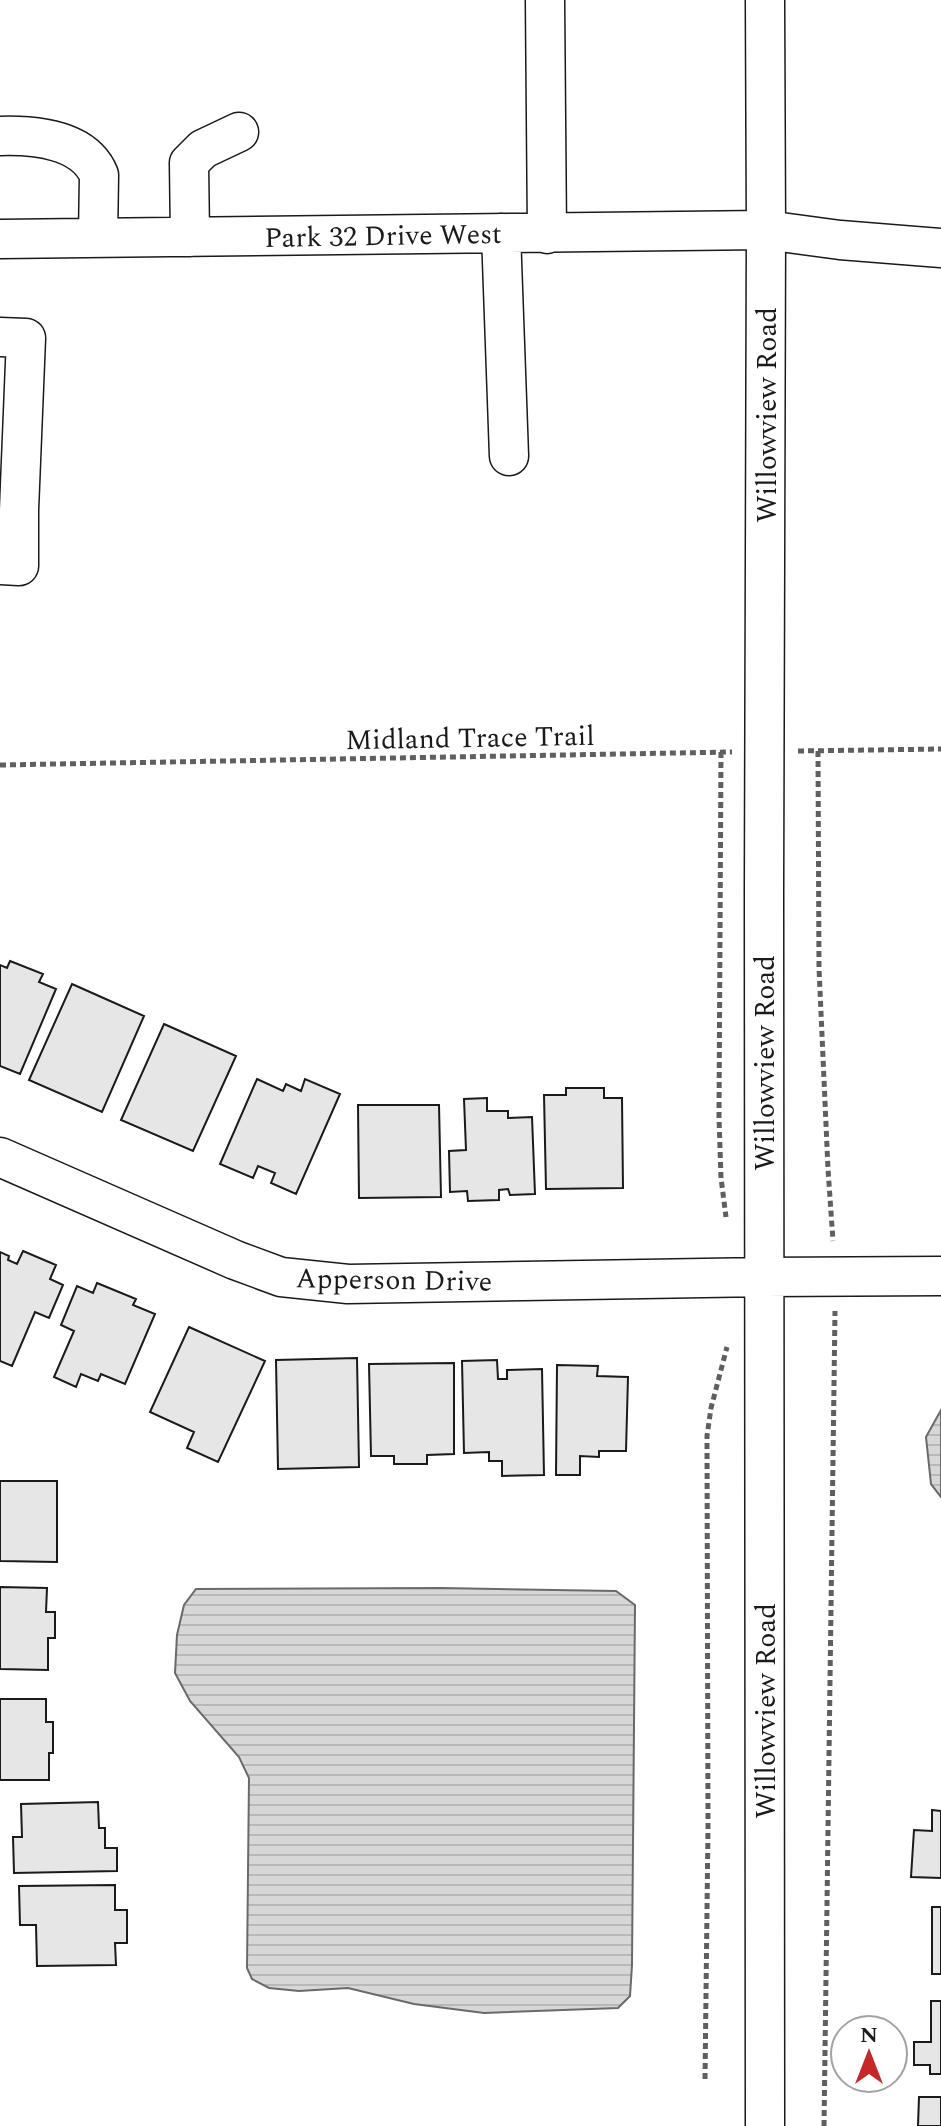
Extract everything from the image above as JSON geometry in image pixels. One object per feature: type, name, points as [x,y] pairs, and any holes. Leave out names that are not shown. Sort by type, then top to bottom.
[{"type":"street","points":[[545,0],[547,234]]},
{"type":"street","name":"Willowview Road","points":[[765,0],[765,751],[746,1277],[765,2126]]},
{"type":"street","points":[[190,237],[189,163],[203,149],[239,132]]},
{"type":"street","points":[[0,136],[27,135],[66,145],[86,155],[99,175],[98,238]]},
{"type":"street","name":"Park 32 Drive West","points":[[0,239],[766,230],[941,248]]},
{"type":"street","points":[[501,233],[509,456]]},
{"type":"street","points":[[0,337],[26,338],[19,566],[0,565]]},
{"type":"street","name":"Apperson Drive","points":[[0,1157],[235,1260],[281,1277],[348,1284],[941,1276]]},
{"type":"path","name":"Midland Trace Trail","points":[[0,765],[941,749]]},
{"type":"path","points":[[818,751],[820,982],[836,1277],[824,2126]]},
{"type":"path","points":[[721,752],[721,1178],[727,1226],[746,1277]]},
{"type":"path","points":[[705,2079],[707,1436],[728,1341]]},
{"type":"shaded area","points":[[941,1410],[941,1497],[931,1484],[926,1437]]},
{"type":"shaded area","points":[[196,1589],[616,1591],[635,1605],[632,1965],[630,1996],[618,2008],[484,2013],[414,2004],[348,1988],[299,1991],[269,1988],[252,1979],[247,1968],[249,1778],[239,1757],[190,1701],[175,1673],[177,1635],[184,1605]]},
{"type":"building","points":[[10,961],[43,974],[39,982],[56,989],[20,1074],[0,1066],[0,965],[7,968]]},
{"type":"building","points":[[72,984],[144,1016],[102,1112],[29,1080]]},
{"type":"building","points":[[164,1024],[236,1056],[193,1151],[121,1120]]},
{"type":"building","points":[[257,1079],[283,1091],[286,1084],[301,1091],[305,1079],[340,1094],[296,1194],[271,1183],[275,1173],[258,1166],[253,1178],[220,1164]]},
{"type":"building","points":[[566,1088],[604,1088],[604,1098],[622,1098],[623,1188],[546,1189],[544,1095],[566,1095]]},
{"type":"building","points":[[487,1098],[487,1111],[508,1111],[508,1118],[532,1117],[535,1194],[510,1195],[508,1189],[499,1190],[499,1200],[468,1201],[467,1191],[450,1192],[449,1151],[466,1150],[464,1099]]},
{"type":"building","points":[[358,1105],[439,1105],[441,1197],[359,1198]]},
{"type":"building","points":[[23,1251],[56,1265],[50,1279],[63,1285],[49,1318],[35,1312],[12,1366],[0,1361],[0,1252],[17,1264]]},
{"type":"building","points":[[97,1283],[136,1299],[133,1305],[155,1314],[125,1384],[101,1374],[98,1381],[81,1374],[76,1387],[54,1377],[74,1331],[61,1325],[77,1286],[93,1293]]},
{"type":"building","points":[[189,1327],[265,1361],[218,1462],[187,1448],[194,1432],[150,1412]]},
{"type":"building","points":[[357,1358],[359,1467],[278,1469],[276,1360]]},
{"type":"building","points":[[497,1360],[498,1379],[507,1379],[507,1370],[542,1369],[544,1475],[502,1476],[502,1461],[489,1461],[489,1452],[464,1453],[462,1361]]},
{"type":"building","points":[[454,1363],[454,1454],[427,1455],[427,1464],[394,1464],[394,1456],[371,1456],[369,1364]]},
{"type":"building","points":[[557,1365],[598,1366],[597,1376],[628,1377],[626,1451],[599,1451],[599,1457],[580,1456],[580,1475],[556,1475]]},
{"type":"building","points":[[0,1481],[57,1481],[57,1562],[0,1561]]},
{"type":"building","points":[[0,1587],[47,1588],[46,1612],[55,1612],[55,1638],[48,1638],[48,1670],[0,1669]]},
{"type":"building","points":[[0,1699],[46,1699],[46,1722],[53,1722],[49,1780],[0,1780]]},
{"type":"building","points":[[98,1802],[99,1828],[105,1828],[105,1848],[117,1848],[117,1871],[14,1873],[13,1837],[22,1837],[21,1804]]},
{"type":"building","points":[[932,1810],[941,1811],[941,1878],[911,1877],[914,1830],[932,1831]]},
{"type":"building","points":[[115,1885],[115,1910],[127,1910],[127,1943],[115,1943],[116,1965],[37,1966],[36,1925],[20,1925],[19,1886]]},
{"type":"building","points":[[932,1907],[941,1907],[941,1974],[932,1974]]},
{"type":"building","points":[[931,2001],[941,2001],[941,2074],[930,2074],[930,2065],[914,2065],[914,2042],[931,2042]]},
{"type":"building","points":[[919,2097],[941,2097],[941,2126],[918,2126]]}]
